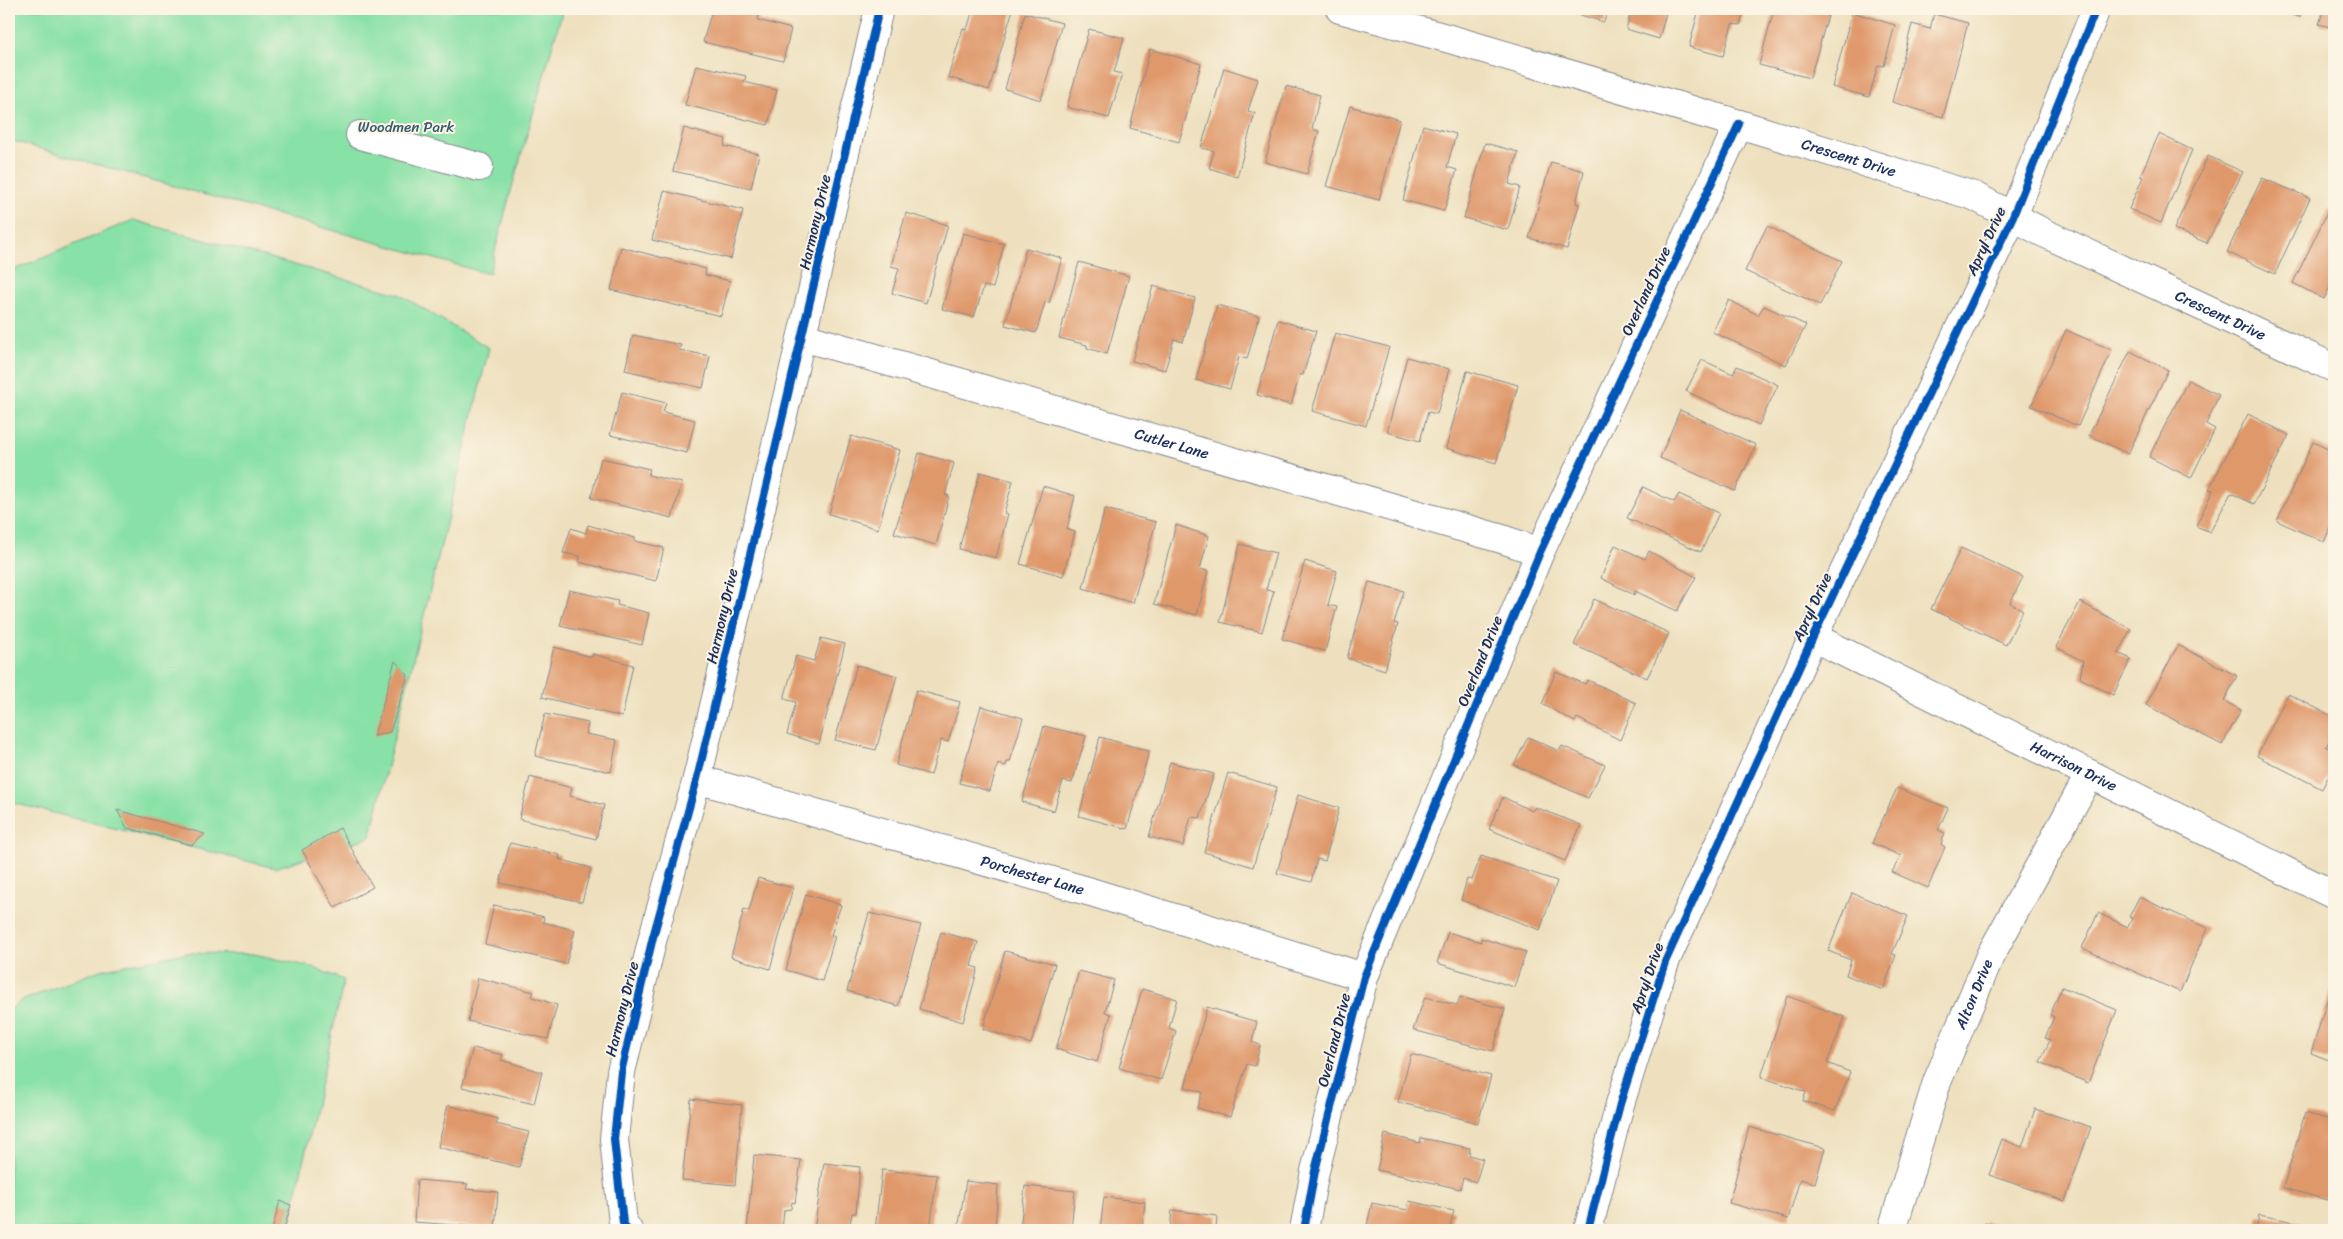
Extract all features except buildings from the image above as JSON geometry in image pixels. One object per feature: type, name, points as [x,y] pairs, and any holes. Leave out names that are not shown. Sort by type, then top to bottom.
[{"type":"street","name":"Harmony Drive","points":[[628,1230],[623,1223],[614,1139],[621,1072],[653,937],[698,779],[879,9]]},
{"type":"street","name":"Crescent Drive","points":[[1340,9],[1450,39],[1739,124],[1974,196],[2044,233],[2334,368]]},
{"type":"street","name":"Apryl Drive","points":[[1588,1230],[1620,1104],[1665,962],[1813,637],[2013,216],[2096,9]]},
{"type":"street","name":"Overland Drive","points":[[1304,1230],[1315,1171],[1364,977],[1540,552],[1739,124]]},
{"type":"street","points":[[360,135],[479,167]]},
{"type":"street","name":"Cutler Lane","points":[[803,337],[1502,539],[1540,552]]},
{"type":"street","name":"Harrison Drive","points":[[1813,637],[2334,895]]},
{"type":"street","name":"Alton Drive","points":[[1892,1230],[1937,1082],[1990,956],[2090,774]]},
{"type":"street","name":"Porchester Lane","points":[[698,779],[1091,892],[1364,977]]},
{"type":"green space","name":"Woodmen Park","points":[[9,9],[563,9],[489,274],[9,140]]},
{"type":"green space","points":[[133,220],[399,294],[489,348],[370,837],[275,868],[9,802],[9,272]]},
{"type":"green space","points":[[186,953],[254,954],[312,967],[344,980],[288,1230],[9,1230],[9,1011],[21,1001],[100,970]]},
{"type":"cycle path","points":[[628,1230],[623,1223],[614,1139],[621,1072],[653,937],[697,779],[879,9]]},
{"type":"cycle path","points":[[1588,1230],[1620,1104],[1665,962],[1813,637],[2013,216],[2096,9]]},
{"type":"cycle path","points":[[1304,1230],[1315,1171],[1364,977],[1540,552],[1739,124]]}]
